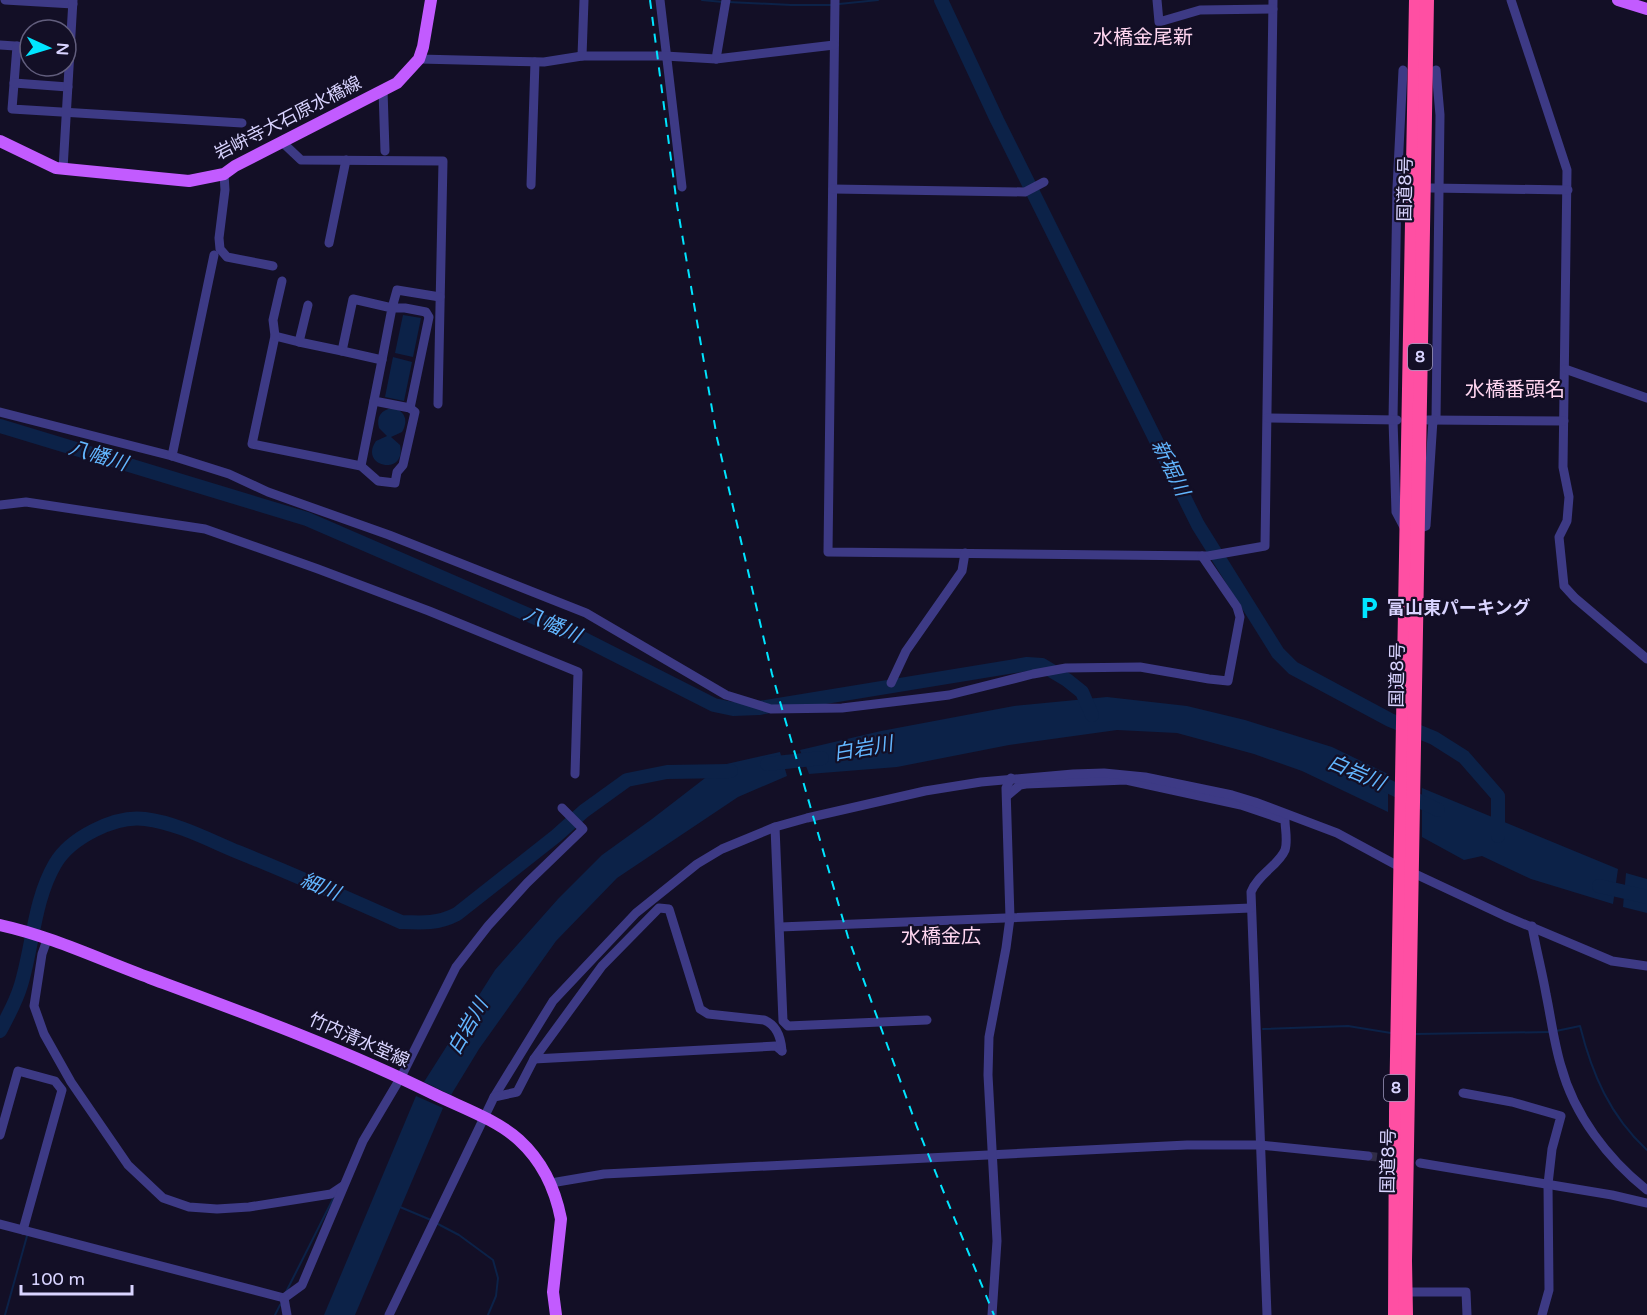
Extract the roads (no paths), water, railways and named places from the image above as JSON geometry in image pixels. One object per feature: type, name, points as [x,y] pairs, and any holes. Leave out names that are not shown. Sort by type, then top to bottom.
[{"type":"highway","name":"国道8号","points":[[1412,529],[1416,0]]},
{"type":"highway","name":"国道8号","points":[[1395,1315],[1394,1262],[1427,0]]},
{"type":"highway","name":"国道8号","points":[[1405,866],[1404,1261],[1406,1315]]},
{"type":"main road","name":"岩峅寺大石原水橋線","points":[[0,141],[56,168],[189,181],[224,174],[397,83],[410,71],[419,58],[431,0]]},
{"type":"main road","points":[[1618,0],[1647,9]]},
{"type":"main road","name":"竹内清水堂線","points":[[0,925],[291,1030],[401,1077],[483,1118],[518,1139],[535,1156],[551,1184],[561,1219],[553,1292],[556,1315]]},
{"type":"street","points":[[4,0],[73,2],[71,18]]},
{"type":"street","points":[[582,56],[584,0]]},
{"type":"street","points":[[660,0],[682,187]]},
{"type":"street","points":[[716,59],[726,0]]},
{"type":"street","points":[[835,0],[828,552],[1205,556],[1265,546],[1273,5],[1216,5],[1159,22],[1157,0]]},
{"type":"street","points":[[1511,0],[1567,170],[1563,467],[1569,497],[1567,521],[1559,537],[1564,586],[1647,660]]},
{"type":"street","points":[[0,45],[16,46],[12,109],[242,123]]},
{"type":"street","points":[[419,58],[544,63],[582,56],[665,56],[716,59],[834,45]]},
{"type":"street","points":[[531,185],[534,62]]},
{"type":"street","points":[[1403,70],[1395,420],[1396,512],[1412,529],[1425,526],[1432,420],[1435,188],[1440,115],[1436,70]]},
{"type":"street","points":[[63,169],[68,78]]},
{"type":"street","points":[[14,83],[68,87]]},
{"type":"street","points":[[383,90],[386,151]]},
{"type":"street","points":[[282,142],[301,160],[443,161],[438,404]]},
{"type":"street","points":[[329,243],[346,160]]},
{"type":"street","points":[[224,174],[225,190],[219,238],[220,249],[227,257],[273,266]]},
{"type":"street","points":[[833,189],[1025,192],[1044,182]]},
{"type":"street","points":[[1435,188],[1568,190]]},
{"type":"street","points":[[172,456],[214,255]]},
{"type":"street","points":[[282,281],[273,320],[275,336],[252,444],[361,466],[378,481],[395,483],[397,472],[403,465],[415,412],[410,408],[374,400]]},
{"type":"street","points":[[361,466],[392,308],[398,290],[440,297]]},
{"type":"street","points":[[342,351],[353,299],[392,308],[426,312],[429,317],[410,408]]},
{"type":"street","points":[[300,342],[308,305]]},
{"type":"street","points":[[275,336],[382,360]]},
{"type":"street","points":[[1565,369],[1647,398]]},
{"type":"street","points":[[0,412],[172,456],[229,474],[268,492],[389,535],[586,613],[726,695],[771,709],[842,708],[933,697],[1066,668],[1140,667],[1209,680],[1228,681],[1240,617],[1237,607],[1205,556]]},
{"type":"street","points":[[1268,418],[1395,420]]},
{"type":"street","points":[[1432,420],[1564,422]]},
{"type":"street","points":[[0,505],[26,502],[205,529],[330,573],[578,672],[575,774]]},
{"type":"street","points":[[891,683],[906,651],[962,571],[965,553]]},
{"type":"street","points":[[389,1315],[483,1118],[552,1001],[636,913],[697,864],[722,849],[775,827],[915,793],[1011,778],[1114,774],[1145,777],[1232,795],[1337,833],[1505,916],[1612,961],[1647,966]]},
{"type":"street","points":[[992,1315],[997,1241],[988,1075],[989,1037],[1010,918],[1006,788],[1011,778]]},
{"type":"street","points":[[1008,795],[1020,785],[1026,784],[1126,780],[1241,804],[1285,820],[1284,853],[1251,892],[1268,1315]]},
{"type":"street","points":[[284,1298],[302,1285],[363,1141],[401,1077],[456,967],[488,926],[519,892],[583,829],[562,808]]},
{"type":"street","points":[[775,827],[783,1021],[788,1026],[927,1020]]},
{"type":"street","points":[[494,1097],[517,1092],[534,1059],[602,966],[659,908],[669,909],[700,1009],[708,1014],[764,1020],[771,1023],[782,1042],[782,1051],[776,1046],[534,1059]]},
{"type":"street","points":[[780,927],[1251,908]]},
{"type":"street","points":[[1532,926],[1561,1067],[1573,1098],[1610,1155],[1647,1190]]},
{"type":"street","points":[[46,940],[34,1006],[48,1041],[71,1082],[128,1165],[163,1198],[178,1205],[206,1209],[249,1207],[331,1194],[344,1185]]},
{"type":"street","points":[[0,1135],[18,1071],[54,1081],[62,1090],[23,1230]]},
{"type":"street","points":[[1463,1093],[1512,1101],[1560,1116],[1552,1149],[1548,1184],[1549,1290],[1542,1315]]},
{"type":"street","points":[[551,1184],[604,1174],[1186,1144],[1260,1145],[1368,1156]]},
{"type":"street","points":[[1420,1163],[1647,1203]]},
{"type":"street","points":[[0,1224],[284,1298]]},
{"type":"street","points":[[1406,1292],[1466,1292],[1467,1315]]},
{"type":"street","points":[[284,1298],[287,1315]]},
{"type":"water","points":[[403,315],[421,318],[413,357],[395,353]]},
{"type":"water","points":[[393,357],[412,362],[404,401],[385,397]]},
{"type":"water","points":[[392,408],[403,414],[405,424],[402,432],[391,437],[400,445],[397,462],[384,465],[373,457],[372,450],[376,441],[387,436],[379,428],[379,417],[382,412]]},
{"type":"water","points":[[1107,697],[1187,706],[1245,720],[1332,747],[1388,774],[1388,812],[1302,771],[1254,754],[1177,733],[1117,730],[1009,745],[897,767],[809,774],[800,750],[881,731],[1014,706]]},
{"type":"water","points":[[780,752],[787,776],[738,797],[617,878],[556,941],[479,1049],[451,1095],[424,1082],[495,970],[558,899],[602,855],[722,765]]},
{"type":"water","points":[[1422,788],[1618,869],[1613,904],[1531,879],[1482,856],[1464,860],[1422,837]]},
{"type":"water","points":[[1626,873],[1647,879],[1647,913],[1623,907]]},
{"type":"water","points":[[416,1096],[443,1108],[355,1315],[324,1315]]},
{"type":"waterway","points":[[702,0],[723,2]]},
{"type":"waterway","points":[[839,4],[878,0]]},
{"type":"waterway","name":"新堀川","points":[[941,0],[997,120],[1198,525],[1278,653],[1293,668],[1390,720],[1434,738],[1464,757],[1498,796],[1498,836]]},
{"type":"waterway","points":[[728,2],[834,5]]},
{"type":"waterway","name":"八幡川","points":[[0,426],[307,519],[584,639],[714,705],[733,709],[759,708],[1027,664],[1042,665],[1067,680],[1082,692],[1092,715]]},
{"type":"waterway","name":"白岩川","points":[[767,764],[822,758]]},
{"type":"waterway","name":"細川","points":[[0,1031],[19,991],[38,908],[55,864],[71,845],[94,830],[107,825],[133,819],[169,824],[193,832],[401,922],[430,922],[457,914],[584,811],[627,780],[667,772],[731,771]]},
{"type":"waterway","name":"白岩川","points":[[1371,778],[1438,810]]},
{"type":"waterway","name":"白岩川","points":[[1599,886],[1647,897]]},
{"type":"waterway","points":[[1263,1029],[1348,1026],[1391,1033]]},
{"type":"waterway","points":[[1556,1031],[1580,1026],[1590,1061],[1604,1093],[1623,1123],[1647,1150]]},
{"type":"waterway","points":[[1415,1034],[1550,1032]]},
{"type":"waterway","points":[[286,1292],[333,1199]]},
{"type":"waterway","points":[[400,1207],[431,1220]]},
{"type":"waterway","points":[[436,1223],[459,1235],[493,1260],[498,1278],[496,1296],[488,1315]]},
{"type":"waterway","points":[[5,1315],[27,1236]]},
{"type":"waterway","points":[[275,1315],[280,1305]]},
{"type":"tunnel","points":[[1368,1156],[1399,1160]]},
{"type":"railway","points":[[650,0],[677,205],[717,438],[772,674],[848,937],[917,1127],[994,1315]]},
{"type":"place","name":"富山東パーキング","points":[[1369,608]]},
{"type":"district","name":"水橋金尾新","points":[[1143,38]]},
{"type":"district","name":"水橋番頭名","points":[[1515,390]]},
{"type":"district","name":"水橋金広","points":[[941,937]]}]
